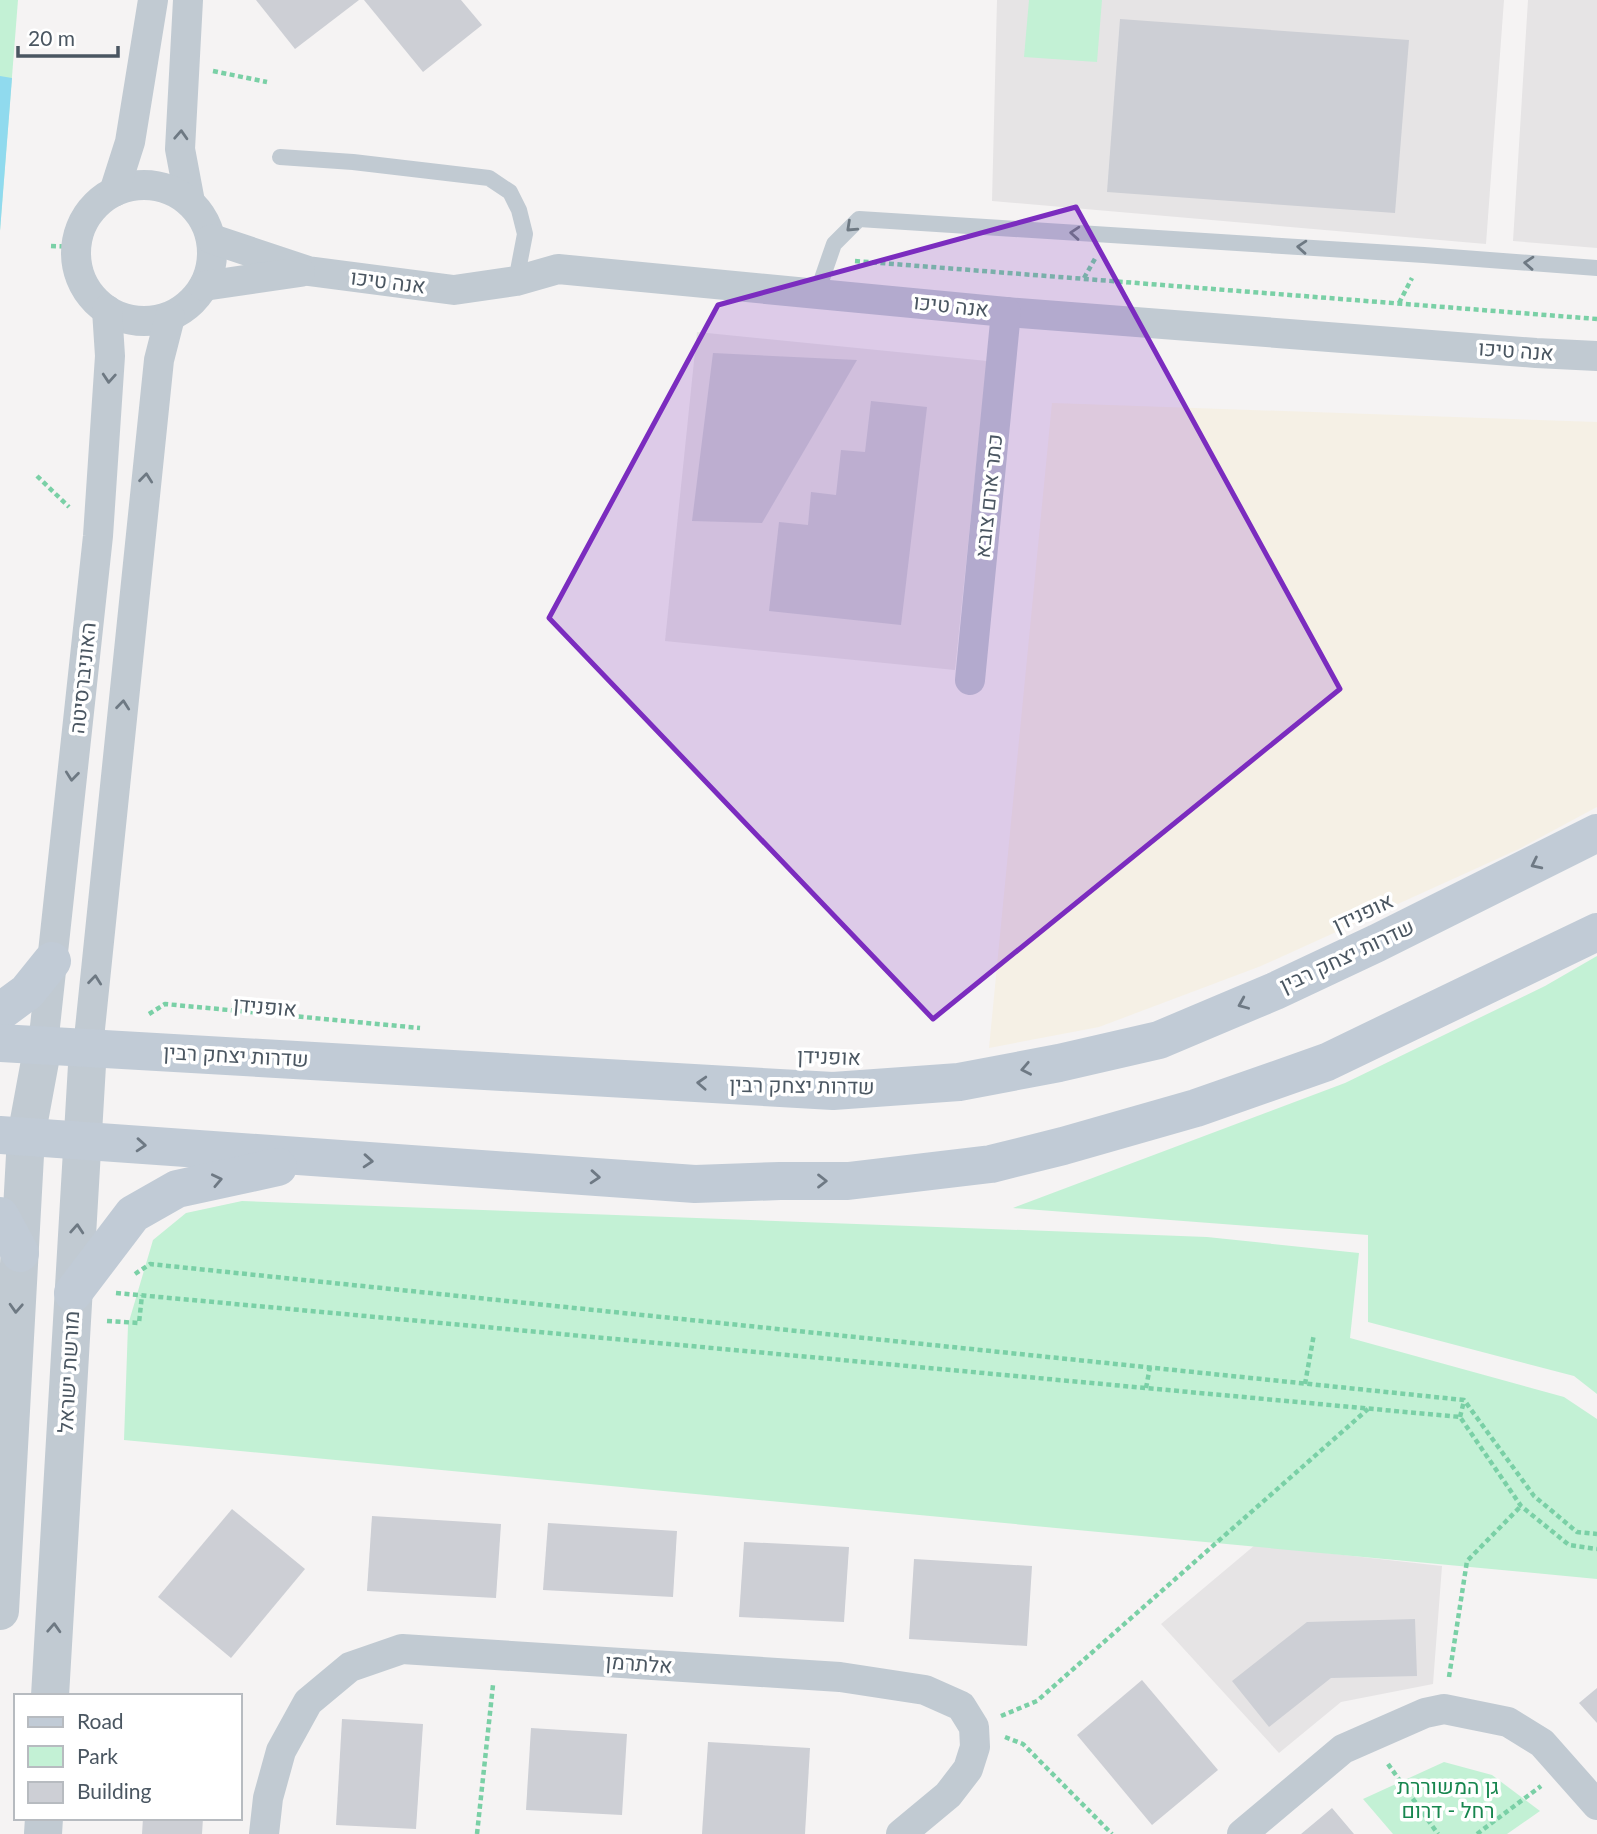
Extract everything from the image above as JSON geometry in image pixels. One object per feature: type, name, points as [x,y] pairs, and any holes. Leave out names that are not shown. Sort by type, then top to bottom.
[{"type":"main road","name":"שדרות יצחק רבין","points":[[0,1043],[43,1045],[115,1041],[832,1091],[959,1082],[1158,1040],[1275,991],[1377,943],[1597,833]]},
{"type":"main road","points":[[13,1136],[695,1184],[848,1181],[991,1164],[1196,1108],[1327,1062],[1597,932]]},
{"type":"main road","points":[[0,1012],[27,992],[52,961]]},
{"type":"main road","points":[[84,1301],[133,1214],[177,1189],[322,1157]]},
{"type":"main road","points":[[0,1216],[20,1254]]},
{"type":"street","points":[[114,192],[130,142],[153,0]]},
{"type":"street","points":[[188,0],[180,149],[190,202]]},
{"type":"street","points":[[133,186],[154,186],[173,191],[190,202],[204,219],[212,239],[213,261],[204,286],[186,307],[170,317],[149,321],[127,319],[107,310],[93,298],[64,246],[80,230],[99,202],[114,192],[133,186]]},
{"type":"street","name":"אנה טיכו","points":[[212,239],[307,271],[454,290],[516,281],[558,269],[1006,312],[1597,356]]},
{"type":"street","name":"אנה טיכו","points":[[204,286],[307,271]]},
{"type":"street","name":"האוניברסיטה","points":[[43,1045],[98,536],[110,356],[107,310]]},
{"type":"street","name":"כתר ארם צובא","points":[[970,680],[1006,312]]},
{"type":"street","name":"האוניברסיטה","points":[[115,1041],[159,360],[170,317]]},
{"type":"street","name":"מורשת ישראל","points":[[50,1694],[84,1301],[82,1141],[115,1041]]},
{"type":"street","points":[[0,1611],[20,1254],[13,1136],[43,1045]]},
{"type":"street","name":"אלתרמן","points":[[264,1834],[268,1798],[281,1751],[308,1702],[350,1667],[402,1649],[840,1677],[925,1690],[961,1706],[974,1727]]},
{"type":"street","points":[[1242,1834],[1343,1749],[1424,1713],[1444,1709],[1508,1722],[1542,1743],[1597,1805]]},
{"type":"street","points":[[901,1834],[948,1795],[968,1769],[975,1747],[974,1727]]},
{"type":"lane","points":[[280,157],[353,162],[489,178],[510,192],[519,210],[525,234],[516,281]]},
{"type":"lane","points":[[817,293],[834,243],[859,219],[1597,268]]},
{"type":"path","points":[[185,66],[267,82]]},
{"type":"path","points":[[829,258],[1597,319]]},
{"type":"path","points":[[115,1041],[165,1004],[425,1029]]},
{"type":"path","points":[[115,1041],[155,1018]]},
{"type":"path","points":[[129,1278],[150,1264],[1464,1400],[1534,1496],[1577,1532],[1597,1534]]},
{"type":"path","points":[[84,1301],[118,1285]]},
{"type":"path","points":[[84,1301],[139,1324],[142,1295]]},
{"type":"path","points":[[84,1301],[142,1295],[1460,1417]]},
{"type":"path","points":[[1305,1384],[1314,1334]]},
{"type":"path","points":[[1146,1388],[1150,1367]]},
{"type":"path","points":[[1464,1400],[1460,1417],[1521,1506],[1569,1545],[1597,1549]]},
{"type":"path","points":[[974,1727],[1037,1701],[1368,1409]]},
{"type":"path","points":[[1444,1709],[1467,1560],[1521,1506]]},
{"type":"path","points":[[477,1834],[496,1655]]},
{"type":"path","points":[[974,1727],[1023,1744],[1112,1834]]},
{"type":"path","points":[[1369,1737],[1438,1834]]},
{"type":"path","points":[[1477,1834],[1565,1769]]},
{"type":"highlighted area","points":[[1076,207],[1340,689],[933,1019],[549,618],[718,305]]},
{"type":"shaded area","points":[[997,0],[1504,0],[1486,244],[992,201]]},
{"type":"shaded area","points":[[1528,0],[1597,0],[1597,248],[1513,241]]},
{"type":"shaded area","points":[[697,332],[987,361],[955,670],[665,641]]},
{"type":"shaded area","points":[[1255,1545],[1442,1566],[1433,1684],[1341,1702],[1279,1753],[1161,1624]]},
{"type":"green space","points":[[0,0],[18,0],[0,230]]},
{"type":"green space","points":[[1029,0],[1102,0],[1097,62],[1024,57]]},
{"type":"green space","points":[[1597,956],[1597,1394],[1574,1376],[1368,1322],[1368,1235],[1013,1208],[1345,1083],[1545,986]]},
{"type":"green space","points":[[242,1201],[1207,1237],[1359,1253],[1350,1338],[1564,1397],[1597,1419],[1597,1579],[124,1440],[128,1325],[153,1240],[186,1213]]},
{"type":"green space","name":"גן המשוררת רחל - דרום","points":[[1444,1762],[1492,1775],[1540,1811],[1507,1834],[1393,1834],[1363,1799]]},
{"type":"sand","points":[[1052,403],[1597,422],[1597,807],[1519,849],[1261,966],[1099,1027],[989,1048]]},
{"type":"water","points":[[0,76],[12,78],[0,231]]},
{"type":"building","points":[[256,0],[359,0],[295,49]]},
{"type":"building","points":[[364,0],[461,0],[482,25],[423,72]]},
{"type":"building","points":[[1120,19],[1409,40],[1395,213],[1107,192]]},
{"type":"building","points":[[713,353],[857,360],[762,523],[692,521]]},
{"type":"building","points":[[871,401],[927,407],[901,625],[769,611],[779,522],[808,525],[811,492],[836,495],[841,450],[865,452]]},
{"type":"building","points":[[232,1509],[305,1569],[231,1658],[158,1597]]},
{"type":"building","points":[[372,1516],[501,1524],[496,1598],[367,1591]]},
{"type":"building","points":[[548,1523],[677,1531],[673,1597],[543,1590]]},
{"type":"building","points":[[744,1542],[849,1547],[844,1622],[739,1617]]},
{"type":"building","points":[[914,1559],[1032,1566],[1027,1646],[909,1639]]},
{"type":"building","points":[[1415,1619],[1417,1676],[1331,1678],[1269,1727],[1232,1681],[1307,1622]]},
{"type":"building","points":[[1142,1680],[1218,1770],[1152,1825],[1077,1735]]},
{"type":"building","points":[[1597,1688],[1597,1723],[1579,1703]]},
{"type":"building","points":[[342,1719],[423,1724],[416,1829],[336,1825]]},
{"type":"building","points":[[531,1728],[627,1734],[622,1815],[526,1810]]},
{"type":"building","points":[[708,1742],[810,1748],[805,1834],[702,1834]]},
{"type":"building","points":[[1332,1808],[1354,1834],[1301,1834],[1319,1819]]},
{"type":"building","points":[[143,1820],[203,1820],[202,1834],[142,1834]]}]
